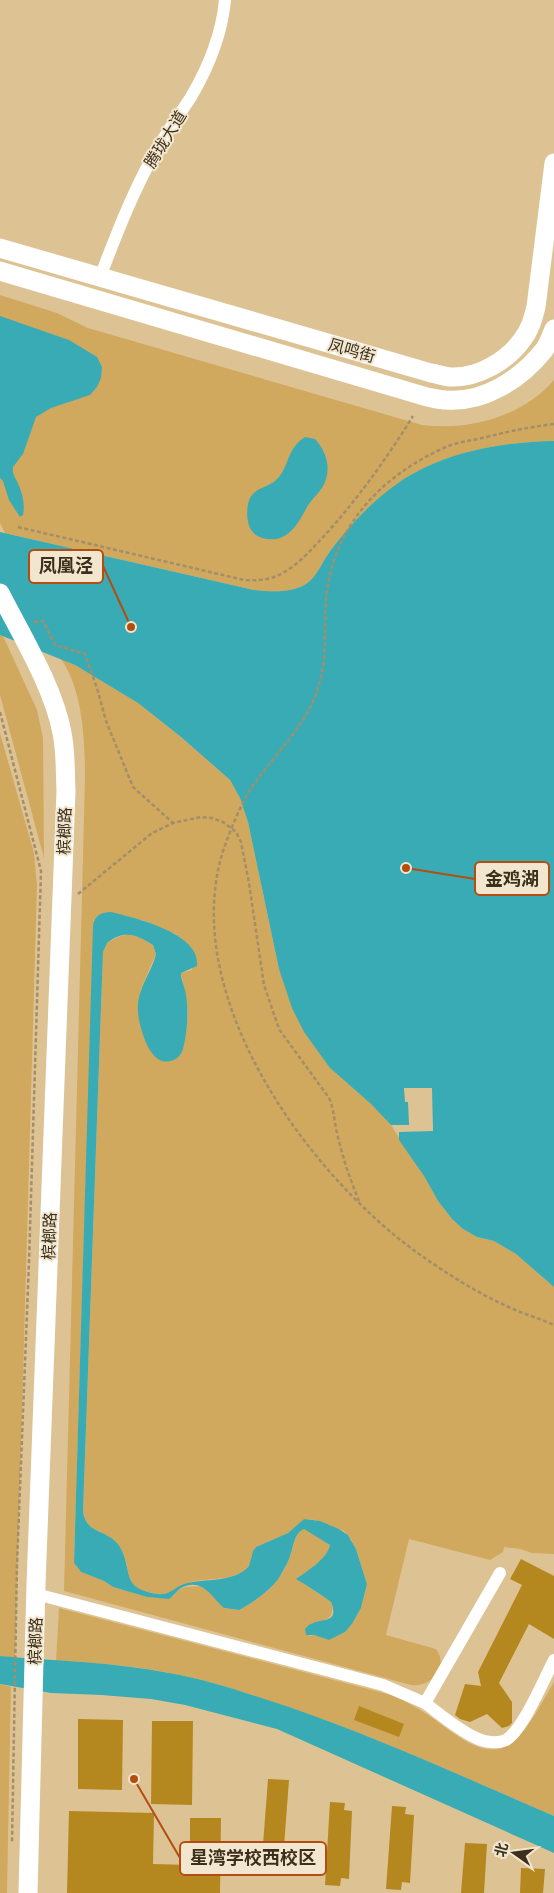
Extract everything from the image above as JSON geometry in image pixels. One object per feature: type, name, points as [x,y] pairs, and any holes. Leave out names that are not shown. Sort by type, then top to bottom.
[{"type":"street","name":"腾珑大道","points":[[100,276],[129,200],[153,156],[192,95],[209,58],[219,30],[225,0]]},
{"type":"street","name":"凤鸣街","points":[[0,248],[432,373],[451,377],[471,374],[488,368],[509,354],[523,340],[531,324],[536,307],[554,163]]},
{"type":"street","name":"凤鸣街","points":[[0,271],[417,394],[447,400],[468,399],[490,393],[508,383],[528,367],[545,349],[554,329]]},
{"type":"street","name":"槟榔路","points":[[0,593],[30,652],[56,710],[65,754],[66,791],[34,1656],[24,1693],[28,1893]]},
{"type":"street","points":[[424,1703],[500,1574]]},
{"type":"street","points":[[36,1594],[383,1685],[424,1703],[476,1739],[496,1742],[505,1740],[514,1733],[523,1720],[554,1660]]},
{"type":"path","points":[[18,527],[244,580],[259,581],[280,575],[303,559],[340,518],[394,447],[413,416]]},
{"type":"path","points":[[554,424],[534,426],[448,446],[410,466],[377,490],[353,520],[336,553],[328,584],[325,611],[326,656],[316,694],[308,713],[265,769],[246,798],[223,851],[217,882],[214,923],[223,983],[246,1046],[289,1119],[332,1176],[417,1253],[488,1296],[554,1325]]},
{"type":"path","points":[[26,623],[43,621],[55,645],[85,654],[106,721],[134,787],[173,823]]},
{"type":"path","points":[[0,712],[41,871],[15,1653],[24,1693],[12,1848]]},
{"type":"path","points":[[61,907],[152,833],[173,823],[201,817],[212,818],[222,822],[236,832],[241,842],[264,985],[279,1030],[329,1098],[333,1107],[337,1133],[348,1174],[360,1203]]},
{"type":"shaded area","points":[[0,295],[57,313],[88,328],[422,425],[458,426],[494,419],[526,403],[541,393],[554,380],[554,441],[514,444],[473,451],[453,456],[415,472],[388,490],[362,514],[331,550],[310,581],[294,589],[254,590],[5,533],[0,523]]},
{"type":"shaded area","points":[[0,635],[3,636],[37,710],[43,738],[44,858],[0,695]]},
{"type":"shaded area","points":[[61,659],[75,665],[138,703],[181,737],[230,780],[240,798],[248,822],[279,969],[330,1068],[371,1104],[391,1125],[438,1201],[452,1219],[463,1229],[477,1237],[494,1241],[516,1254],[554,1287],[554,1554],[532,1553],[504,1547],[503,1552],[490,1560],[409,1539],[386,1635],[436,1649],[440,1656],[440,1669],[436,1675],[425,1683],[411,1685],[64,1591],[85,778],[81,717],[74,686]],"holes":[[[94,920],[142,920],[176,934],[192,951],[192,970],[181,973],[188,1011],[186,1033],[183,1049],[146,1042],[138,1010],[141,989],[156,954],[153,945],[130,935],[125,935],[107,943],[103,952],[83,1512],[85,1519],[91,1527],[110,1537],[120,1547],[132,1583],[145,1591],[156,1594],[175,1591],[192,1582],[237,1575],[249,1566],[256,1547],[288,1533],[304,1519],[315,1520],[344,1531],[356,1549],[367,1584],[361,1608],[352,1624],[345,1632],[329,1640],[314,1635],[309,1636],[316,1622],[327,1619],[332,1614],[331,1602],[297,1579],[321,1560],[330,1545],[304,1528],[296,1537],[287,1564],[276,1583],[261,1596],[239,1610],[224,1608],[209,1591],[200,1586],[185,1587],[173,1596],[164,1598],[147,1597],[113,1587],[104,1581],[81,1572],[74,1563]]]},
{"type":"shaded area","points":[[0,733],[34,853],[37,885],[15,1658],[0,1656]]},
{"type":"shaded area","points":[[59,1608],[391,1695],[419,1709],[468,1742],[491,1749],[502,1748],[519,1736],[554,1682],[554,1816],[356,1732],[229,1688],[199,1679],[141,1668],[56,1661]]},
{"type":"shaded area","points":[[0,1684],[11,1687],[7,1893],[0,1893]]},
{"type":"water","points":[[0,316],[69,340],[97,357],[102,367],[101,378],[97,387],[90,395],[51,408],[36,417],[23,454],[13,467],[23,500],[23,515],[20,517],[9,500],[3,481],[0,478]]},
{"type":"water","points":[[305,437],[315,439],[326,456],[328,469],[325,482],[289,533],[280,538],[273,539],[257,536],[250,528],[247,515],[250,498],[255,492],[272,483],[280,476],[294,448]]},
{"type":"water","points":[[554,441],[554,1287],[516,1254],[494,1241],[477,1237],[463,1229],[452,1219],[438,1201],[424,1176],[399,1140],[399,1132],[433,1131],[432,1088],[404,1088],[405,1102],[408,1102],[409,1125],[391,1125],[371,1104],[330,1068],[304,1032],[292,1008],[279,969],[248,822],[240,798],[230,780],[181,737],[138,703],[75,665],[0,635],[0,532],[254,590],[288,590],[300,587],[310,581],[331,550],[362,514],[388,490],[415,472],[453,456],[473,451],[514,444]]},
{"type":"water","points":[[111,912],[150,923],[178,936],[189,944],[195,954],[197,966],[181,973],[187,1008],[183,1049],[175,1060],[163,1061],[151,1052],[143,1036],[138,1012],[141,989],[156,954],[153,945],[141,938],[124,935],[107,943],[103,952],[83,1512],[85,1519],[91,1527],[110,1537],[119,1546],[135,1586],[141,1590],[160,1594],[169,1592],[184,1584],[227,1578],[243,1571],[249,1566],[256,1547],[288,1533],[304,1519],[320,1521],[339,1529],[348,1535],[356,1549],[367,1584],[361,1608],[352,1624],[345,1632],[329,1640],[314,1635],[306,1635],[305,1629],[310,1624],[331,1617],[333,1609],[331,1602],[296,1579],[321,1560],[330,1545],[304,1529],[296,1537],[288,1561],[276,1582],[261,1596],[239,1610],[224,1608],[206,1589],[195,1585],[181,1588],[169,1599],[147,1597],[113,1587],[104,1581],[81,1572],[74,1563],[93,925],[99,915]]},
{"type":"water","points":[[0,1656],[106,1664],[184,1676],[244,1692],[323,1719],[389,1745],[554,1816],[554,1853],[277,1729],[185,1705],[151,1699],[51,1693],[0,1684]]},
{"type":"building","points":[[521,1559],[554,1576],[554,1639],[529,1624],[499,1683],[512,1702],[512,1723],[509,1726],[502,1728],[487,1714],[470,1722],[460,1719],[455,1715],[465,1684],[481,1686],[478,1672],[522,1585],[510,1579]]},
{"type":"building","points":[[359,1706],[404,1724],[399,1737],[354,1720]]},
{"type":"building","points":[[78,1719],[123,1720],[122,1790],[78,1789]]},
{"type":"building","points":[[152,1721],[193,1721],[192,1805],[151,1804]]},
{"type":"building","points":[[268,1779],[289,1780],[282,1873],[261,1871]]},
{"type":"building","points":[[330,1802],[345,1803],[344,1810],[352,1811],[349,1879],[341,1878],[340,1886],[325,1885]]},
{"type":"building","points":[[392,1806],[406,1807],[405,1814],[414,1815],[410,1883],[402,1882],[401,1890],[386,1889]]},
{"type":"building","points":[[69,1811],[154,1813],[153,1864],[190,1865],[190,1818],[221,1818],[220,1893],[67,1893]]},
{"type":"building","points":[[465,1843],[487,1844],[484,1893],[461,1893]]},
{"type":"building","points":[[521,1868],[545,1869],[543,1893],[520,1893]]},
{"type":"place","name":"凤凰泾","points":[[131,627]]},
{"type":"place","name":"金鸡湖","points":[[406,868]]},
{"type":"place","name":"星湾学校西校区","points":[[134,1779]]}]
